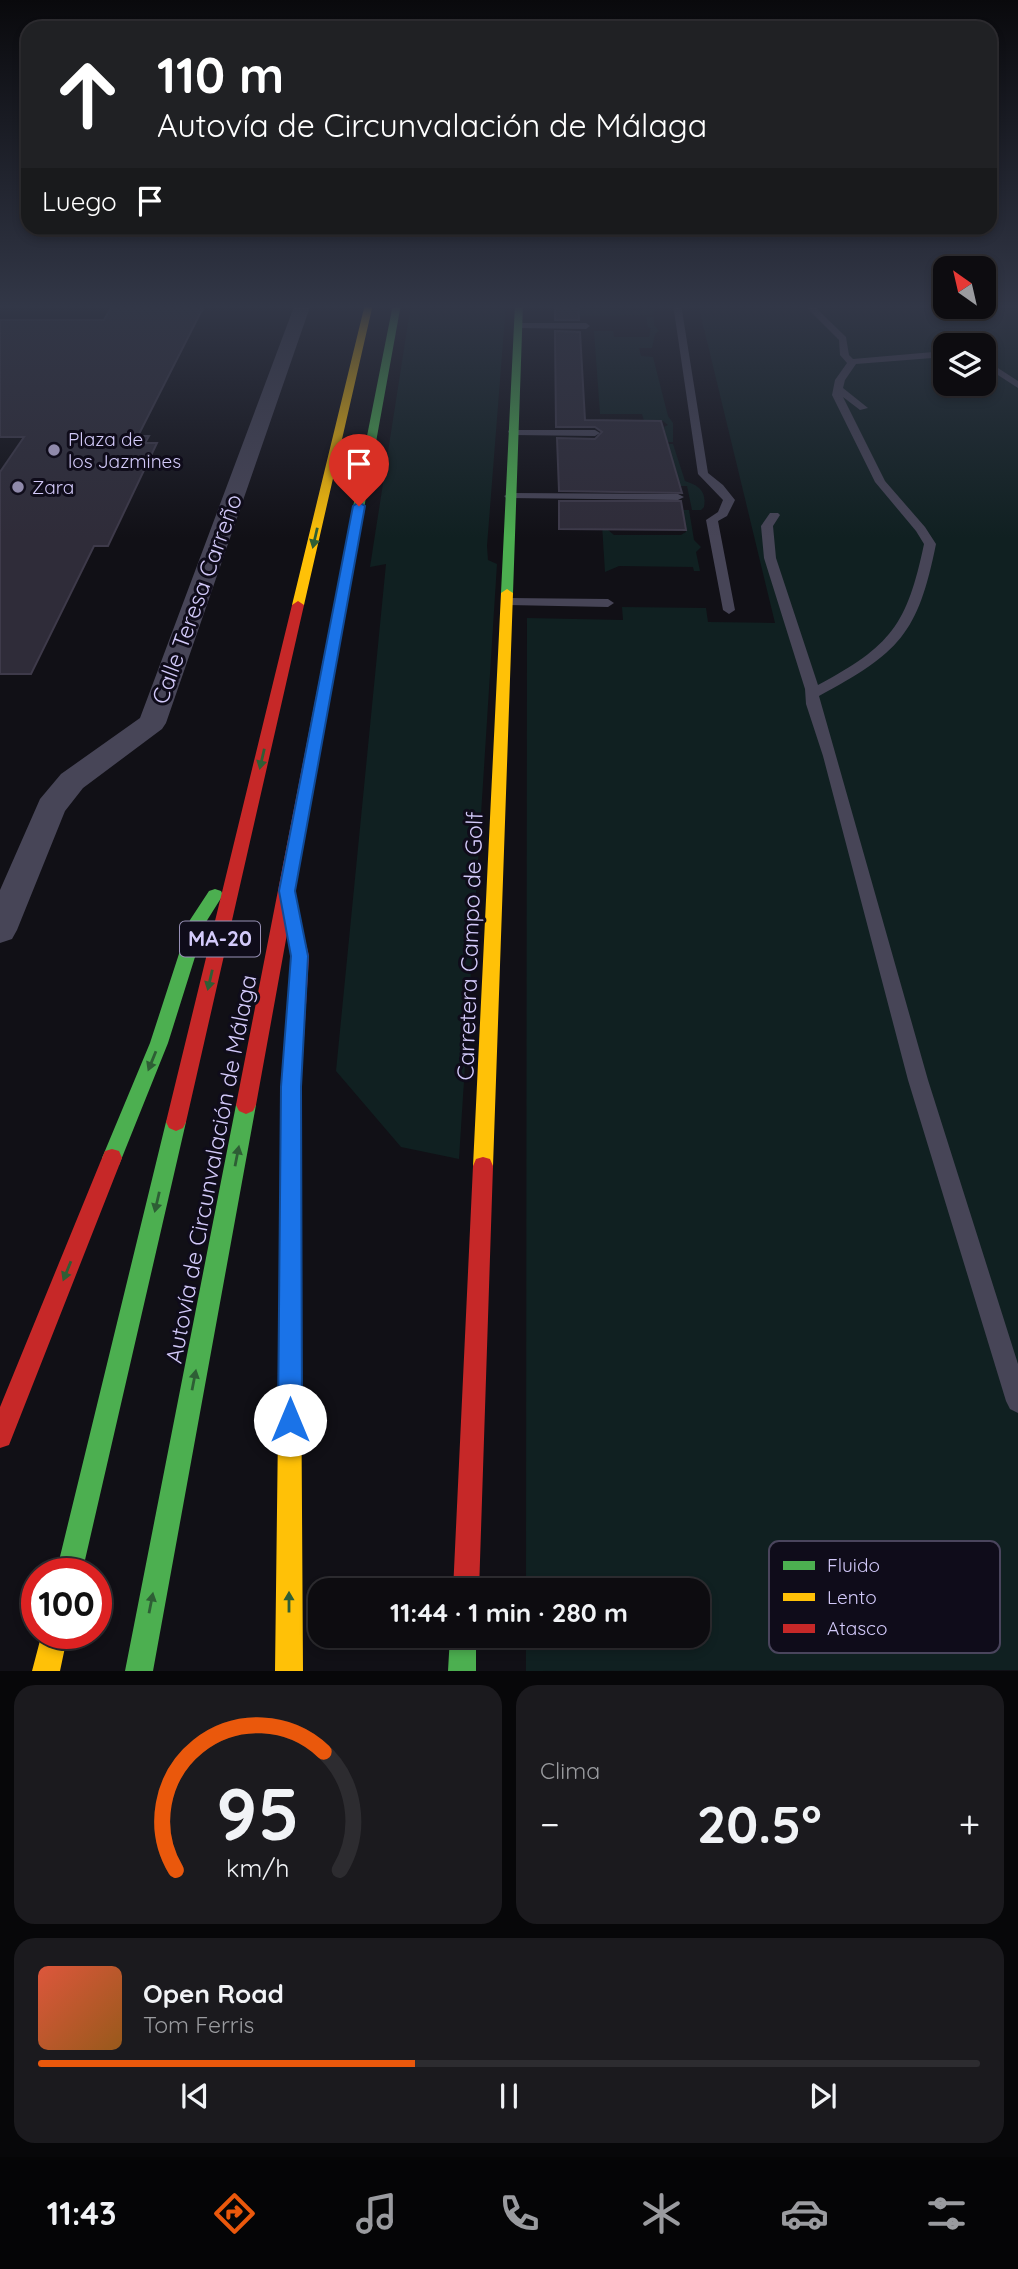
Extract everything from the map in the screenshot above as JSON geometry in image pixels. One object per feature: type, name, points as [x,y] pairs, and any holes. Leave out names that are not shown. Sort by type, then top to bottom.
[{"type":"main road","name":"Autovía de Circunvalación de Málaga","points":[[73,1558],[351,382]]},
{"type":"main road","name":"Autovía de Circunvalación de Málaga","points":[[139,1671],[382,382]]},
{"type":"main road","name":"Carretera Campo de Golf","points":[[467,1578],[515,382]]},
{"type":"main road","points":[[0,1436],[159,1043],[198,919],[237,865]]},
{"type":"main road","points":[[287,891],[300,956],[291,1087],[289,1671]]},
{"type":"main road","points":[[462,1671],[463,1648]]},
{"type":"main road","points":[[46,1671],[51,1649]]},
{"type":"street","name":"Calle Teresa Carreño","points":[[0,930],[51,807],[72,781],[152,723],[275,382]]},
{"type":"lane","points":[[689,382],[703,474],[719,487],[729,500],[723,514],[712,520],[729,610]]},
{"type":"lane","points":[[812,694],[861,668],[902,627],[918,593],[930,544],[921,529],[880,482],[837,395],[840,382]]},
{"type":"lane","points":[[838,389],[863,408]]},
{"type":"lane","points":[[513,432],[595,433]]},
{"type":"lane","points":[[510,496],[678,497]]},
{"type":"lane","points":[[774,515],[767,526],[770,558],[812,694],[919,1080],[1018,1401]]},
{"type":"lane","points":[[508,602],[608,603]]},
{"type":"shaded area","points":[[399,382],[500,382],[487,546],[488,560],[497,564],[459,1159],[401,1147],[336,1071],[386,564],[370,567]]},
{"type":"shaded area","points":[[598,382],[659,382],[668,416],[673,423],[673,442],[667,442],[664,427],[668,425],[663,421],[644,421],[642,414],[600,414]]},
{"type":"shaded area","points":[[717,382],[933,382],[933,396],[996,396],[996,382],[1018,382],[1018,1670],[526,1671],[526,1648],[710,1648],[710,1578],[526,1578],[527,618],[623,620],[622,607],[706,608],[708,622],[775,623]]},
{"type":"shaded area","points":[[601,443],[673,444],[685,481],[700,490],[704,497],[704,507],[701,510],[692,510],[687,486],[674,486],[672,475],[676,470]]},
{"type":"shaded area","points":[[678,510],[689,510],[694,540],[701,547],[696,552],[700,571],[694,571],[693,567],[619,566],[605,572],[602,525],[614,535],[681,535],[686,532],[686,527],[680,522]]},
{"type":"building","points":[[0,382],[165,382],[138,436],[149,436],[145,443],[157,443],[108,546],[94,546],[31,674],[0,674],[0,472],[24,437],[0,437]]},
{"type":"building","points":[[556,382],[583,382],[585,420],[661,421],[682,493],[559,491],[557,438],[595,439],[602,432],[595,427],[556,427]]},
{"type":"building","points":[[559,501],[681,501],[686,530],[559,529]]},
{"type":"traffic: fast","points":[[349,558],[382,382]]},
{"type":"traffic: fast","points":[[507,593],[516,382]]},
{"type":"traffic: fast","points":[[112,1158],[159,1043],[198,920],[215,895]]},
{"type":"traffic: fast","points":[[139,1671],[246,1105]]},
{"type":"traffic: fast","points":[[73,1558],[176,1122]]},
{"type":"traffic: fast","points":[[462,1671],[463,1648]]},
{"type":"traffic: slow","points":[[298,605],[351,382]]},
{"type":"traffic: slow","points":[[483,1166],[507,593]]},
{"type":"traffic: slow","points":[[289,1671],[290,1349]]},
{"type":"traffic: slow","points":[[46,1671],[51,1649]]},
{"type":"traffic: jam","points":[[246,1105],[349,558]]},
{"type":"traffic: jam","points":[[176,1122],[298,605]]},
{"type":"traffic: jam","points":[[290,1349],[291,1087],[300,956],[293,924]]},
{"type":"traffic: jam","points":[[0,1436],[112,1158]]},
{"type":"traffic: jam","points":[[467,1578],[483,1166]]},
{"type":"place","name":"Plaza de los Jazmines","points":[[54,450]]},
{"type":"place","name":"Zara","points":[[18,487]]},
{"type":"route","points":[[290,1420],[291,1087],[300,956],[287,891],[359,506]]}]
